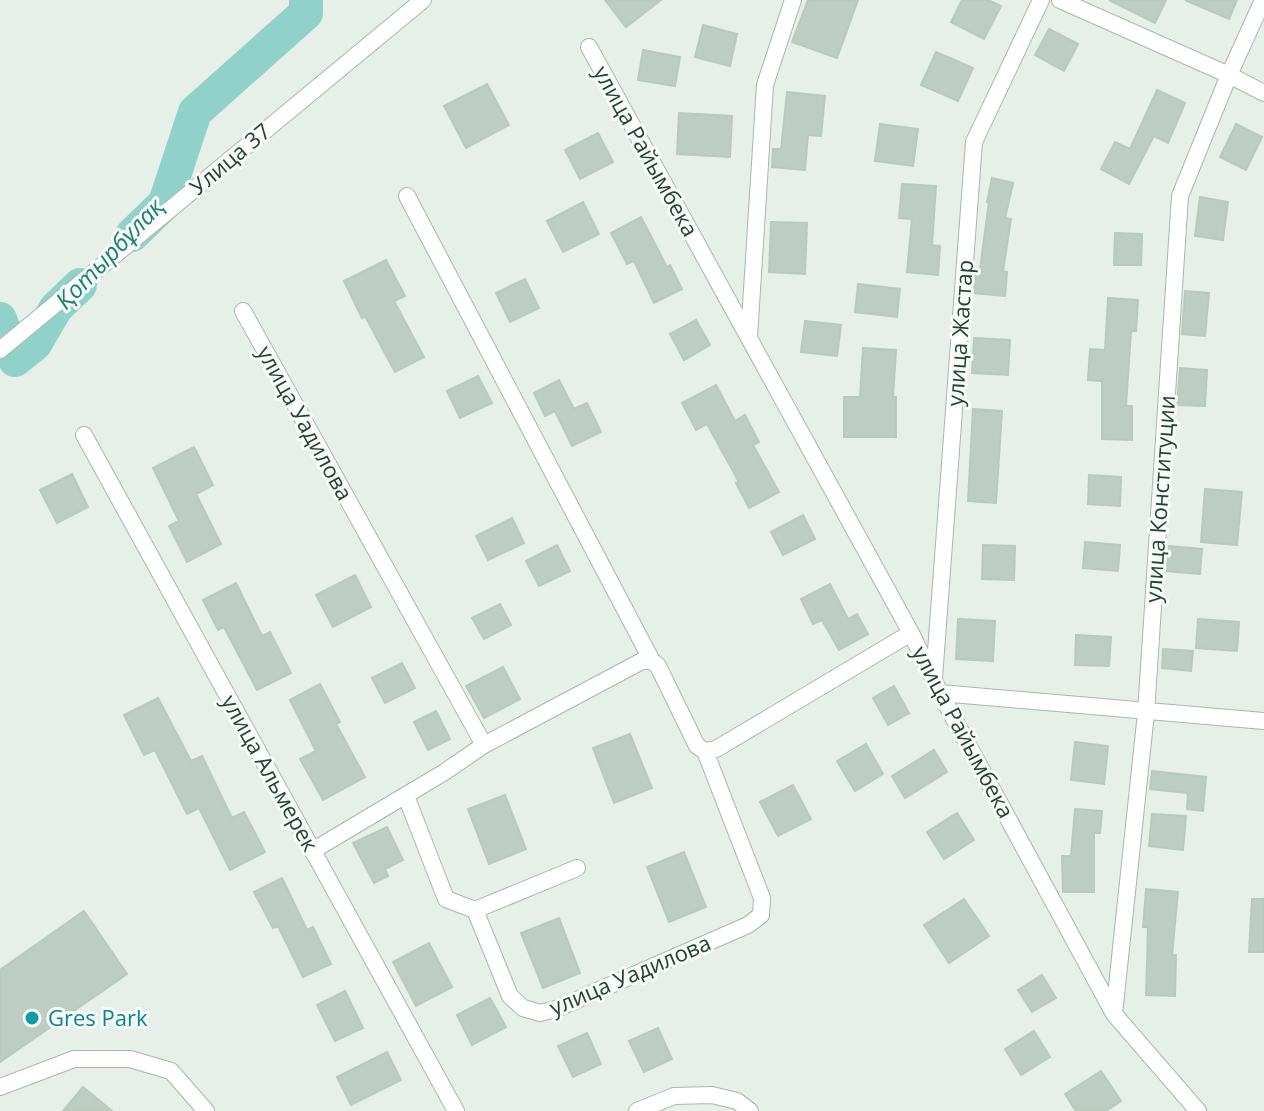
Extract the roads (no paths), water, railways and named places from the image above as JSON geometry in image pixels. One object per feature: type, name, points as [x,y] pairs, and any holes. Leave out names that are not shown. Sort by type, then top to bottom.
[{"type":"street","name":"Улица 37","points":[[0,350],[423,0]]},
{"type":"street","points":[[749,339],[765,85],[793,0]]},
{"type":"street","name":"улица Жастар","points":[[937,687],[974,142],[1041,0]]},
{"type":"street","points":[[1060,0],[1264,93]]},
{"type":"street","name":"улица Конституции","points":[[1114,1014],[1146,713],[1180,196],[1263,0]]},
{"type":"street","name":"улица Райымбека","points":[[589,47],[911,633],[937,687],[1114,1014],[1198,1111]]},
{"type":"street","points":[[407,196],[652,661],[663,674],[697,746],[705,751],[716,749],[911,633]]},
{"type":"street","name":"улица Уадилова","points":[[243,311],[484,745]]},
{"type":"street","name":"улица Альмерек","points":[[84,435],[456,1111]]},
{"type":"street","points":[[312,851],[406,796],[484,745],[642,661],[652,661]]},
{"type":"street","points":[[937,687],[1146,713],[1264,721]]},
{"type":"street","name":"улица Уадилова","points":[[475,910],[510,996],[523,1008],[540,1013],[556,1009],[748,925],[761,915],[762,898],[705,751]]},
{"type":"street","points":[[406,796],[446,899],[475,910],[577,868]]},
{"type":"street","points":[[0,1087],[74,1059],[130,1059],[171,1071],[206,1111]]},
{"type":"street","points":[[637,1111],[674,1096],[712,1095],[737,1101],[750,1111]]},
{"type":"waterway","name":"Қотырбұлақ","points":[[132,235],[165,203],[195,112],[306,13],[306,0]]},
{"type":"waterway","name":"Қотырбұлақ","points":[[0,319],[15,360],[35,344],[56,308],[80,285]]},
{"type":"place","name":"Gres Park","points":[[32,1018]]}]
